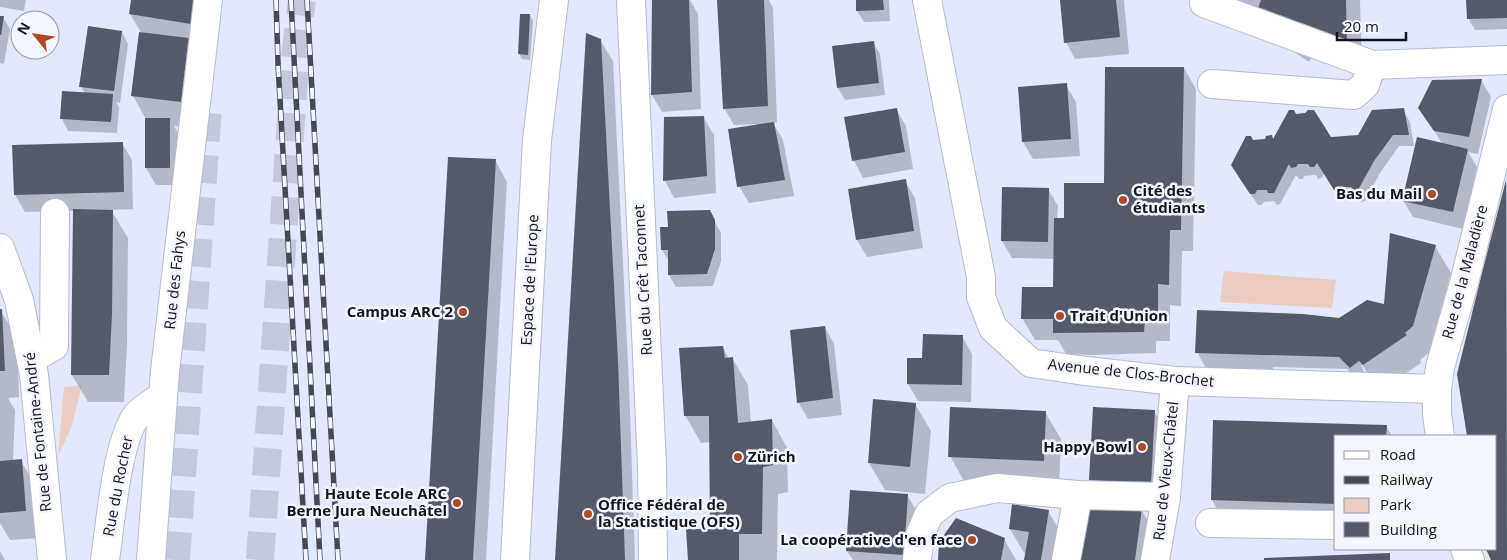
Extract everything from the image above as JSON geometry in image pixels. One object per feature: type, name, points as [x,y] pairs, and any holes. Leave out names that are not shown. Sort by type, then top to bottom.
[{"type":"street","name":"Rue des Fahys","points":[[150,560],[163,396],[179,241],[208,0]]},
{"type":"street","name":"Espace de l'Europe","points":[[515,560],[537,140],[554,0]]},
{"type":"street","name":"Rue du Crêt Taconnet","points":[[631,0],[652,466],[653,560]]},
{"type":"street","name":"Avenue de Clos-Brochet","points":[[927,0],[982,277],[981,297],[993,328],[1031,363],[1175,381],[1437,389]]},
{"type":"street","points":[[1204,4],[1372,65],[1507,60]]},
{"type":"street","points":[[1212,84],[1354,95],[1364,85],[1372,65]]},
{"type":"street","name":"Rue de la Maladière","points":[[1440,435],[1437,414],[1437,389],[1440,367],[1464,283],[1507,109]]},
{"type":"street","points":[[31,359],[54,346],[55,213]]},
{"type":"street","name":"Rue de Fontaine-André","points":[[0,248],[19,300],[34,374],[52,560]]},
{"type":"street","name":"Rue de Vieux-Châtel","points":[[1155,560],[1166,497],[1175,381]]},
{"type":"street","name":"Rue du Rocher","points":[[105,560],[120,462],[127,433],[138,414],[163,396]]},
{"type":"street","points":[[917,560],[920,535],[930,514],[950,498],[997,488],[1078,495],[1166,497]]},
{"type":"street","points":[[1066,560],[1078,495]]},
{"type":"street","points":[[1210,523],[1334,525]]},
{"type":"green space","points":[[1224,271],[1336,280],[1332,308],[1220,302]]},
{"type":"green space","points":[[82,385],[71,428],[58,456],[64,387]]},
{"type":"building","points":[[131,0],[195,0],[191,24],[129,14]]},
{"type":"building","points":[[652,0],[689,0],[692,92],[651,95]]},
{"type":"building","points":[[717,0],[764,0],[768,106],[723,109]]},
{"type":"building","points":[[856,0],[883,0],[884,10],[856,11]]},
{"type":"building","points":[[1060,0],[1116,0],[1120,37],[1064,43]]},
{"type":"building","points":[[1261,0],[1346,0],[1347,44],[1336,41],[1334,35],[1299,22],[1294,36],[1257,11]]},
{"type":"building","points":[[1466,0],[1507,0],[1507,18],[1467,19]]},
{"type":"building","points":[[520,14],[530,14],[528,55],[518,54]]},
{"type":"building","points":[[0,16],[4,16],[1,35],[0,35]]},
{"type":"building","points":[[88,26],[122,31],[114,91],[79,87]]},
{"type":"building","points":[[139,32],[189,38],[181,102],[131,96]]},
{"type":"building","points":[[586,33],[601,39],[618,361],[625,560],[555,560]]},
{"type":"building","points":[[874,41],[879,83],[837,88],[832,46]]},
{"type":"building","name":"Cité des étudiants","points":[[1105,67],[1184,67],[1181,230],[1170,230],[1169,285],[1158,284],[1158,320],[1145,320],[1144,332],[1053,333],[1053,319],[1021,319],[1022,287],[1053,287],[1054,218],[1064,218],[1064,183],[1104,183]]},
{"type":"building","points":[[1482,79],[1469,137],[1434,131],[1418,108],[1432,80]]},
{"type":"building","points":[[1067,83],[1071,139],[1022,142],[1018,87]]},
{"type":"building","points":[[62,91],[113,94],[111,122],[60,119]]},
{"type":"building","points":[[897,108],[905,152],[852,161],[844,117]]},
{"type":"building","points":[[1404,108],[1409,135],[1393,135],[1374,161],[1358,190],[1353,190],[1351,187],[1342,187],[1339,190],[1334,190],[1317,163],[1314,167],[1310,167],[1308,164],[1298,164],[1296,167],[1291,168],[1289,164],[1274,193],[1268,193],[1267,190],[1257,190],[1255,194],[1250,194],[1231,165],[1246,136],[1251,136],[1253,140],[1265,139],[1266,136],[1272,135],[1273,139],[1289,110],[1294,110],[1296,114],[1314,110],[1331,137],[1358,135],[1372,110]]},
{"type":"building","points":[[704,116],[707,176],[663,181],[664,117]]},
{"type":"building","points":[[145,118],[170,118],[170,168],[145,168]]},
{"type":"building","points":[[774,122],[785,180],[737,187],[728,129]]},
{"type":"building","points":[[1417,137],[1468,149],[1453,212],[1402,201]]},
{"type":"building","points":[[123,142],[124,192],[14,195],[12,145]]},
{"type":"building","name":"Campus ARC 2","points":[[448,157],[496,159],[473,560],[425,560]]},
{"type":"building","points":[[906,179],[914,231],[856,240],[848,189]]},
{"type":"building","points":[[1506,180],[1507,560],[1491,560],[1486,550],[1497,550],[1497,435],[1467,435],[1457,374]]},
{"type":"building","points":[[1002,187],[1049,188],[1048,242],[1001,241]]},
{"type":"building","points":[[73,209],[113,210],[112,314],[109,375],[71,375]]},
{"type":"building","points":[[710,210],[715,220],[715,249],[707,274],[668,275],[668,250],[661,250],[660,227],[668,227],[667,211]]},
{"type":"building","points":[[1390,233],[1436,245],[1413,326],[1405,333],[1407,335],[1363,365],[1359,361],[1350,368],[1339,357],[1195,353],[1197,310],[1303,314],[1339,318],[1367,300],[1384,304]]},
{"type":"building","points":[[0,309],[2,309],[5,371],[0,371]]},
{"type":"building","points":[[825,326],[833,398],[797,403],[790,330]]},
{"type":"building","points":[[923,334],[963,335],[962,385],[907,384],[907,358],[922,358]]},
{"type":"building","points":[[723,346],[725,358],[733,357],[738,423],[772,419],[773,465],[763,467],[762,534],[739,534],[739,560],[688,560],[686,529],[710,529],[709,416],[684,416],[679,348]]},
{"type":"building","points":[[873,399],[916,403],[910,467],[868,463]]},
{"type":"building","points":[[950,407],[1046,411],[1044,461],[948,457]]},
{"type":"building","points":[[1093,407],[1155,410],[1151,484],[1089,480]]},
{"type":"building","points":[[1213,420],[1387,425],[1386,435],[1334,435],[1334,504],[1211,500]]},
{"type":"building","points":[[22,459],[26,511],[0,513],[0,461]]},
{"type":"building","points":[[850,490],[908,494],[904,555],[846,551]]},
{"type":"building","points":[[1088,501],[1142,508],[1135,560],[1080,560]]},
{"type":"building","points":[[1012,504],[1049,510],[1041,560],[1024,560],[1029,532],[1009,529]]},
{"type":"building","name":"La coopérative d'en face","points":[[956,518],[1005,538],[1001,560],[938,560],[939,542]]},
{"type":"building","points":[[1390,553],[1390,560],[1264,560],[1264,558]]},
{"type":"tunnel","points":[[260,560],[296,50],[302,0]]},
{"type":"tunnel","points":[[176,560],[208,106]]},
{"type":"railway","points":[[276,0],[306,560]]},
{"type":"railway","points":[[291,0],[320,560]]},
{"type":"railway","points":[[307,0],[338,560]]},
{"type":"place","name":"Bas du Mail","points":[[1432,194]]},
{"type":"place","name":"Cité des étudiants","points":[[1123,200]]},
{"type":"place","name":"Campus ARC 2","points":[[463,312]]},
{"type":"place","name":"Trait d'Union","points":[[1060,316]]},
{"type":"place","name":"Happy Bowl","points":[[1142,447]]},
{"type":"place","name":"Zürich","points":[[738,457]]},
{"type":"place","name":"Haute Ecole ARC Berne Jura Neuchâtel","points":[[457,503]]},
{"type":"place","name":"Office Fédéral de la Statistique (OFS)","points":[[588,514]]},
{"type":"place","name":"La coopérative d'en face","points":[[972,540]]}]
